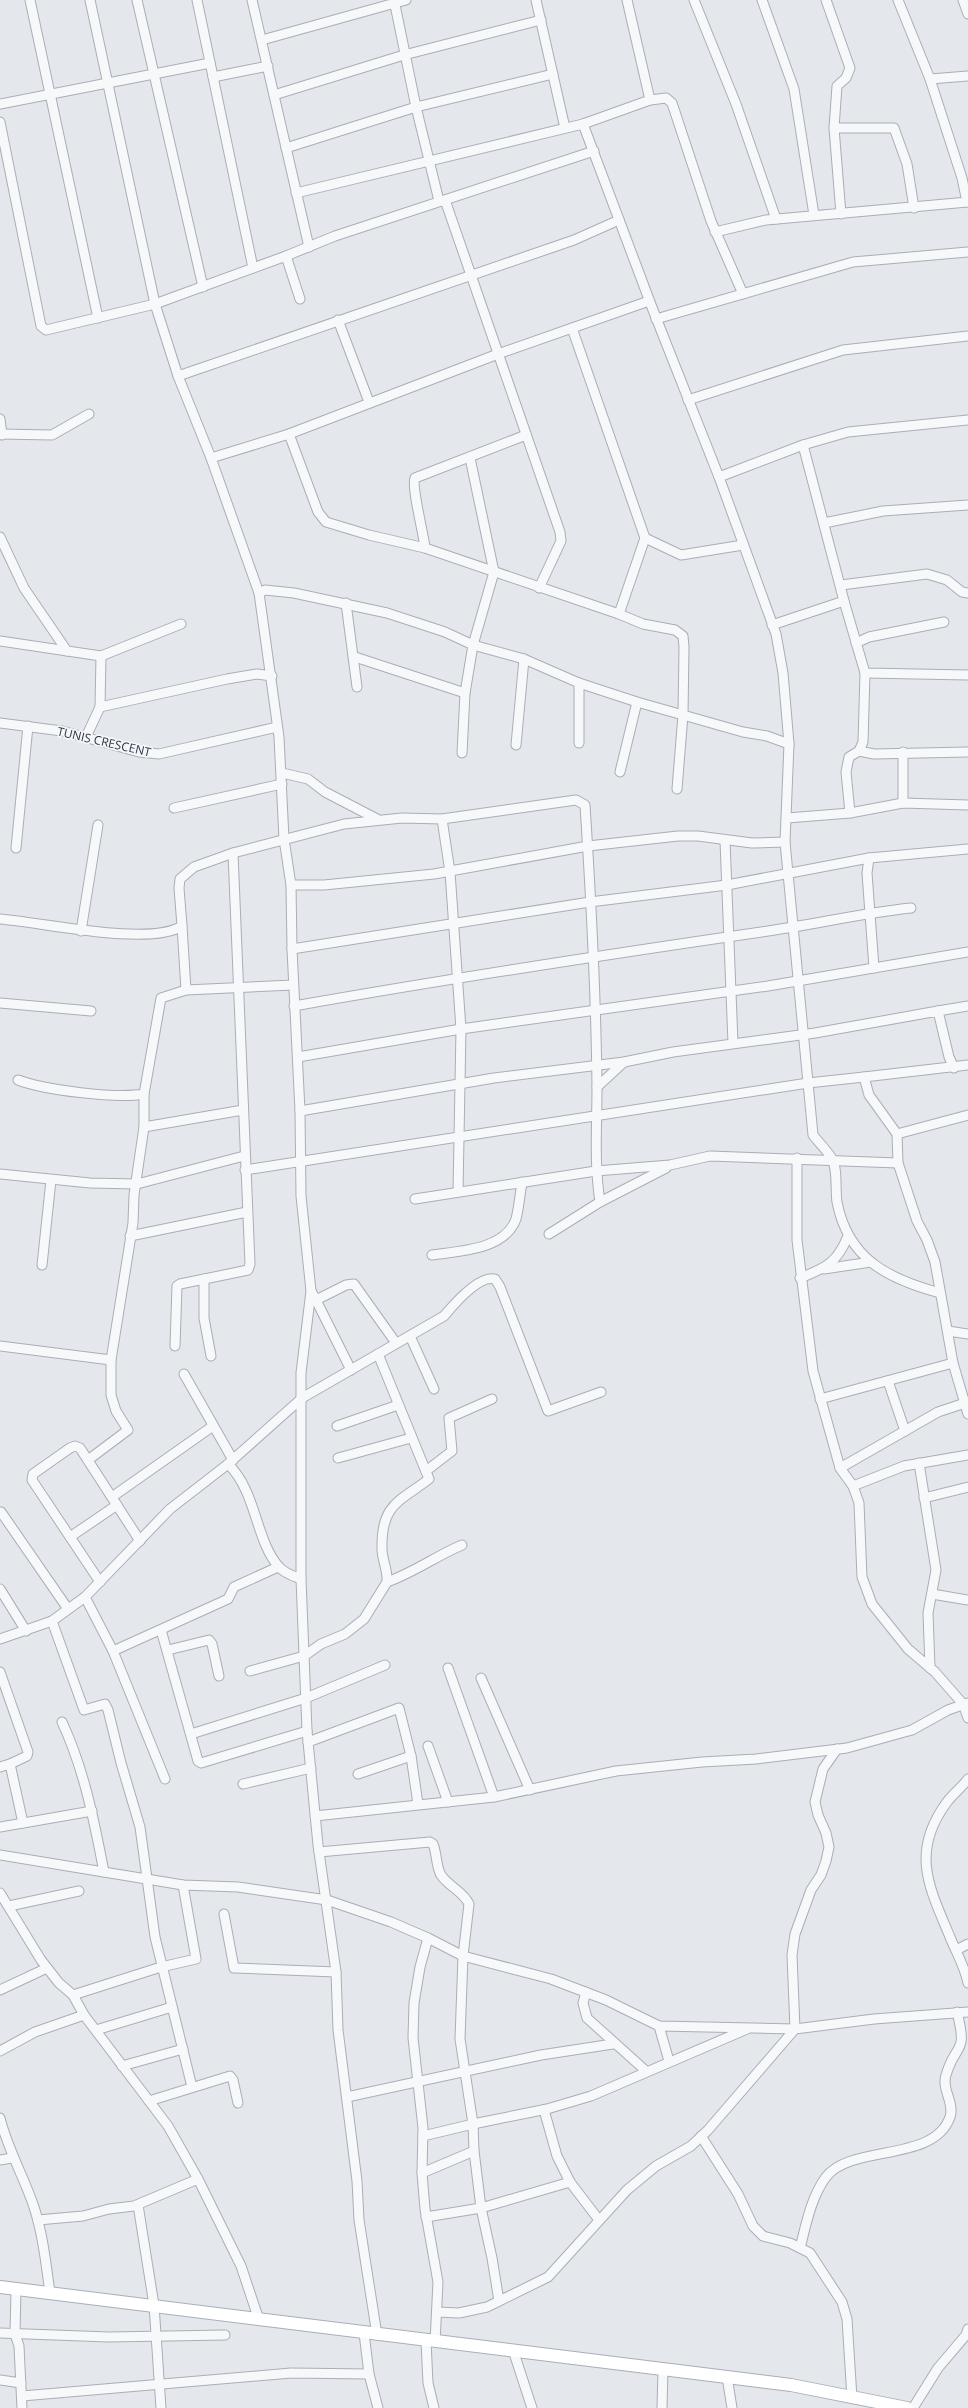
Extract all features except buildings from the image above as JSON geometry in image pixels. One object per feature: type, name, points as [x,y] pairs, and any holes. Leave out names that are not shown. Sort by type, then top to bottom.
[{"type":"street","points":[[30,0],[98,318]]},
{"type":"street","points":[[90,0],[154,304],[178,376],[211,458],[259,593],[266,654],[271,673],[282,773],[284,839],[291,885],[293,985],[300,1111],[301,1196],[311,1291],[301,1373],[301,1579],[307,1731],[319,1852],[336,1972],[338,2030],[364,2260],[372,2297],[370,2374],[378,2408]]},
{"type":"street","points":[[137,0],[203,287]]},
{"type":"street","points":[[197,0],[253,268]]},
{"type":"street","points":[[252,0],[309,246]]},
{"type":"street","points":[[262,40],[394,2],[406,0]]},
{"type":"street","points":[[536,0],[565,128]]},
{"type":"street","points":[[627,0],[650,100]]},
{"type":"street","points":[[694,0],[736,104],[776,219]]},
{"type":"street","points":[[762,0],[794,89],[814,215]]},
{"type":"street","points":[[826,0],[850,68],[846,78],[837,86],[834,128],[841,214]]},
{"type":"street","points":[[716,232],[776,219],[914,208],[968,202],[962,178],[930,79],[898,0]]},
{"type":"street","points":[[963,0],[968,14]]},
{"type":"street","points":[[394,2],[404,55],[429,161],[560,532],[561,541],[539,588]]},
{"type":"street","points":[[274,95],[404,55],[541,20]]},
{"type":"street","points":[[0,104],[210,63]]},
{"type":"street","points":[[213,77],[268,66]]},
{"type":"street","points":[[286,148],[416,107],[553,74]]},
{"type":"street","points":[[930,79],[968,76]]},
{"type":"street","points":[[296,193],[583,124],[650,100],[666,98],[672,103],[716,232],[743,294]]},
{"type":"street","points":[[0,122],[41,326],[46,330],[154,304],[286,256],[335,236],[594,151]]},
{"type":"street","points":[[583,124],[649,301],[719,478],[772,625],[783,673],[788,744],[787,818],[785,836],[800,980],[813,1135],[833,1160],[837,1202],[848,1236],[858,1250],[871,1262],[916,1286],[940,1293]]},
{"type":"street","points":[[834,128],[894,128],[907,164],[914,208]]},
{"type":"street","points":[[178,376],[470,274],[574,240],[619,220]]},
{"type":"street","points":[[656,319],[853,262],[968,252]]},
{"type":"street","points":[[286,256],[300,299]]},
{"type":"street","points":[[211,458],[289,434],[369,402],[498,354],[649,301]]},
{"type":"street","points":[[338,320],[369,402]]},
{"type":"street","points":[[572,328],[645,538],[619,614]]},
{"type":"street","points":[[688,400],[843,350],[968,336]]},
{"type":"street","points":[[0,419],[1,434],[52,435],[89,414]]},
{"type":"street","points":[[719,478],[803,445],[848,432],[968,420]]},
{"type":"street","points":[[289,434],[318,512],[326,522],[369,535],[425,548],[619,614],[643,624],[675,630],[683,636],[683,715],[677,789]]},
{"type":"street","points":[[425,548],[419,508],[412,485],[415,478],[470,458],[526,435]]},
{"type":"street","points":[[803,445],[844,601],[865,673],[863,742],[859,751],[849,757],[846,772],[850,813]]},
{"type":"street","points":[[462,753],[465,694],[473,645],[494,572],[470,458]]},
{"type":"street","points":[[824,523],[884,511],[968,505]]},
{"type":"street","points":[[0,537],[24,588],[67,651]]},
{"type":"street","points":[[645,538],[682,555],[743,545]]},
{"type":"street","points":[[841,586],[927,574],[947,580],[962,592],[968,593]]},
{"type":"street","points":[[259,593],[265,590],[294,592],[387,613],[445,632],[473,645],[524,659],[579,683],[637,702],[743,732],[767,736],[788,744]]},
{"type":"street","points":[[772,625],[844,601]]},
{"type":"street","points":[[346,604],[357,687]]},
{"type":"street","points":[[856,643],[869,637],[944,622]]},
{"type":"street","points":[[0,641],[101,656],[181,624]]},
{"type":"street","points":[[86,737],[100,707],[101,656]]},
{"type":"street","points":[[354,656],[465,694]]},
{"type":"street","points":[[516,745],[524,659]]},
{"type":"street","points":[[100,707],[227,679],[271,673]]},
{"type":"street","points":[[865,673],[968,675]]},
{"type":"street","points":[[579,683],[579,743]]},
{"type":"street","points":[[620,772],[637,702]]},
{"type":"street","name":"TUNIS CRESCENT","points":[[0,723],[28,726],[86,737],[139,752],[159,754],[277,727]]},
{"type":"street","points":[[16,848],[28,726]]},
{"type":"street","points":[[859,751],[874,754],[903,752],[968,752]]},
{"type":"street","points":[[903,752],[903,803]]},
{"type":"street","points":[[282,773],[308,779],[325,792],[377,819]]},
{"type":"street","points":[[174,808],[282,784]]},
{"type":"street","points":[[186,990],[179,888],[180,879],[194,867],[233,853],[344,824],[377,819],[442,819],[576,800],[585,805],[588,846],[597,1087],[595,1115],[596,1171],[600,1202]]},
{"type":"street","points":[[787,818],[850,813],[903,803],[968,805]]},
{"type":"street","points":[[442,819],[450,872],[461,1030],[458,1192]]},
{"type":"street","points":[[81,931],[98,825]]},
{"type":"street","points":[[291,885],[353,882],[450,872],[588,846],[678,836],[698,836],[725,841],[785,836]]},
{"type":"street","points":[[725,841],[733,1043]]},
{"type":"street","points":[[292,950],[590,902],[727,885],[869,858],[968,849]]},
{"type":"street","points":[[175,1346],[177,1286],[248,1270],[233,853]]},
{"type":"street","points":[[869,858],[867,873],[874,968]]},
{"type":"street","points":[[294,1006],[593,955],[729,937],[794,927],[870,912],[911,908]]},
{"type":"street","points":[[0,919],[81,931],[144,934],[164,933],[182,926]]},
{"type":"street","points":[[298,1057],[461,1030],[730,991],[968,952]]},
{"type":"street","points":[[88,1460],[128,1430],[116,1411],[111,1395],[111,1360],[137,1184],[144,1127],[144,1094],[161,998],[186,990],[238,989],[293,985]]},
{"type":"street","points":[[0,1003],[91,1011]]},
{"type":"street","points":[[300,1111],[459,1084],[624,1062],[733,1043],[938,1012],[968,1006]]},
{"type":"street","points":[[938,1012],[949,1057],[954,1068]]},
{"type":"street","points":[[597,1087],[624,1062]]},
{"type":"street","points":[[245,1170],[808,1083],[954,1068],[968,1065]]},
{"type":"street","points":[[864,1077],[869,1095],[897,1134],[898,1163],[917,1221],[930,1247],[948,1331],[953,1363],[968,1414]]},
{"type":"street","points":[[18,1080],[32,1085],[128,1097],[144,1094]]},
{"type":"street","points":[[144,1127],[243,1110]]},
{"type":"street","points":[[897,1134],[968,1115]]},
{"type":"street","points":[[0,1174],[51,1180],[137,1184],[244,1156]]},
{"type":"street","points":[[415,1199],[596,1171],[670,1166],[710,1156],[797,1158],[898,1163]]},
{"type":"street","points":[[797,1158],[796,1219],[800,1278],[807,1316],[813,1370],[840,1468],[853,1486],[859,1503],[862,1577],[872,1604],[908,1649],[930,1668],[966,1704],[968,1718]]},
{"type":"street","points":[[549,1234],[600,1202],[670,1166]]},
{"type":"street","points":[[42,1265],[51,1180]]},
{"type":"street","points":[[432,1255],[491,1243],[507,1233],[516,1219],[522,1182]]},
{"type":"street","points":[[130,1236],[247,1212]]},
{"type":"street","points":[[824,1269],[835,1259],[848,1236]]},
{"type":"street","points":[[800,1278],[824,1269],[871,1262]]},
{"type":"street","points":[[0,1639],[52,1621],[85,1597],[170,1509],[230,1462],[302,1398],[444,1316],[455,1303],[483,1280],[489,1277],[495,1279],[548,1411],[601,1392]]},
{"type":"street","points":[[204,1279],[204,1318],[211,1356]]},
{"type":"street","points":[[316,1300],[346,1285],[354,1284],[396,1343]]},
{"type":"street","points":[[311,1291],[351,1370]]},
{"type":"street","points":[[948,1331],[968,1334]]},
{"type":"street","points":[[410,1336],[434,1390]]},
{"type":"street","points":[[0,1346],[111,1360]]},
{"type":"street","points":[[250,1671],[304,1656],[321,1644],[345,1634],[364,1619],[387,1582],[388,1575],[382,1550],[383,1525],[390,1510],[400,1498],[429,1479],[378,1354]]},
{"type":"street","points":[[820,1399],[953,1363]]},
{"type":"street","points":[[184,1374],[213,1426],[247,1493],[261,1532],[278,1567],[301,1579]]},
{"type":"street","points":[[888,1381],[905,1431]]},
{"type":"street","points":[[426,1471],[452,1451],[453,1444],[448,1424],[449,1418],[492,1399]]},
{"type":"street","points":[[840,1468],[938,1412],[965,1403]]},
{"type":"street","points":[[337,1426],[398,1405]]},
{"type":"street","points":[[70,1537],[213,1426]]},
{"type":"street","points":[[338,1458],[411,1438]]},
{"type":"street","points":[[100,1582],[32,1480],[32,1474],[75,1446],[80,1448],[140,1541]]},
{"type":"street","points":[[853,1486],[904,1466],[968,1455]]},
{"type":"street","points":[[918,1463],[936,1570],[928,1613],[930,1668]]},
{"type":"street","points":[[924,1498],[968,1487]]},
{"type":"street","points":[[1,1512],[68,1609]]},
{"type":"street","points":[[387,1582],[402,1577],[421,1564],[462,1545]]},
{"type":"street","points":[[113,1651],[228,1599],[234,1587],[278,1567]]},
{"type":"street","points":[[0,1589],[26,1631]]},
{"type":"street","points":[[932,1594],[968,1600]]},
{"type":"street","points":[[85,1597],[113,1651],[165,1779]]},
{"type":"street","points":[[52,1621],[84,1710],[107,1705],[121,1763],[140,1827],[155,1937],[192,2087]]},
{"type":"street","points":[[161,1630],[168,1650],[198,1760],[201,1763],[307,1731]]},
{"type":"street","points":[[168,1650],[209,1640],[212,1644],[219,1676]]},
{"type":"street","points":[[191,1734],[306,1698],[385,1665]]},
{"type":"street","points":[[448,1668],[494,1797]]},
{"type":"street","points":[[0,1672],[28,1752],[27,1756],[0,1767]]},
{"type":"street","points":[[481,1678],[530,1790]]},
{"type":"street","points":[[315,1816],[494,1797],[616,1771],[702,1762],[756,1759],[837,1749],[868,1743],[912,1730],[948,1710],[966,1704]]},
{"type":"street","points":[[308,1742],[399,1708],[410,1756],[418,1804]]},
{"type":"street","points":[[62,1722],[75,1749],[92,1811],[104,1872]]},
{"type":"street","points":[[428,1746],[448,1802]]},
{"type":"street","points":[[437,2312],[459,2313],[487,2307],[548,2277],[627,2190],[656,2166],[691,2146],[701,2136],[736,2099],[795,2029],[792,1955],[795,1934],[811,1890],[821,1875],[826,1861],[829,1847],[826,1833],[818,1815],[815,1802],[823,1769],[837,1749]]},
{"type":"street","points":[[358,1774],[410,1756]]},
{"type":"street","points":[[10,1764],[23,1823]]},
{"type":"street","points":[[244,1784],[311,1768]]},
{"type":"street","points":[[968,1779],[947,1802],[935,1822],[924,1857],[925,1870],[934,1898],[968,1983]]},
{"type":"street","points":[[0,1827],[92,1811]]},
{"type":"street","points":[[319,1852],[430,1842],[433,1844],[440,1874],[466,1897],[469,1904],[463,1956],[460,2039],[473,2124],[474,2151],[481,2208],[500,2301]]},
{"type":"street","points":[[0,1855],[183,1885],[238,1887],[327,1900],[428,1938],[463,1956],[551,1979],[586,1992],[642,2016],[659,2026],[795,2029],[968,2012]]},
{"type":"street","points":[[73,1995],[162,1967],[196,1959],[183,1885]]},
{"type":"street","points":[[9,1906],[79,1890]]},
{"type":"street","points":[[0,1893],[47,1968],[59,1983],[73,1995],[84,2015],[168,2126],[198,2179],[241,2266],[258,2318]]},
{"type":"street","points":[[224,1914],[234,1968],[336,1972]]},
{"type":"street","points":[[428,1938],[420,1967],[414,2003],[413,2038],[423,2136],[422,2173],[426,2217],[438,2282],[437,2312],[431,2341],[428,2383],[434,2408]]},
{"type":"street","points":[[956,1950],[968,1944]]},
{"type":"street","points":[[0,1990],[47,1968]]},
{"type":"street","points":[[586,1992],[584,2003],[587,2018],[614,2044],[646,2071]]},
{"type":"street","points":[[96,2030],[172,2007]]},
{"type":"street","points":[[800,2248],[817,2193],[827,2176],[844,2163],[915,2147],[938,2134],[946,2124],[951,2116],[951,2107],[945,2078],[949,2065],[963,2046],[965,2040],[957,2012]]},
{"type":"street","points":[[0,2051],[35,2032],[84,2015]]},
{"type":"street","points":[[659,2026],[669,2061]]},
{"type":"street","points":[[423,2136],[473,2124],[544,2110],[591,2096],[669,2061],[736,2036],[747,2029]]},
{"type":"street","points":[[346,2097],[418,2080],[464,2072],[541,2055],[614,2044]]},
{"type":"street","points":[[122,2066],[182,2049]]},
{"type":"street","points":[[149,2101],[230,2076],[233,2080],[238,2102]]},
{"type":"street","points":[[544,2110],[557,2156],[570,2182],[599,2220]]},
{"type":"street","points":[[0,2118],[12,2158],[38,2220],[50,2293]]},
{"type":"street","points":[[701,2136],[738,2194],[753,2226],[764,2236],[800,2248],[810,2253],[842,2302],[847,2319],[852,2398]]},
{"type":"street","points":[[422,2173],[474,2151]]},
{"type":"street","points":[[0,2160],[12,2158]]},
{"type":"street","points":[[38,2220],[83,2216],[109,2209],[138,2205],[198,2179]]},
{"type":"street","points":[[426,2217],[481,2208],[570,2182]]},
{"type":"street","points":[[138,2205],[154,2304],[161,2408]]},
{"type":"street","points":[[0,2287],[154,2304],[371,2334],[513,2350],[791,2385],[907,2408]]},
{"type":"street","points":[[16,2289],[15,2334],[19,2346],[22,2383],[22,2408]]},
{"type":"street","points":[[913,2408],[938,2368],[966,2335],[968,2329]]},
{"type":"street","points":[[0,2333],[109,2337],[225,2335]]},
{"type":"street","points":[[513,2350],[532,2408]]},
{"type":"street","points":[[662,2408],[663,2370]]},
{"type":"street","points":[[22,2396],[291,2373],[370,2374]]},
{"type":"street","points":[[727,2377],[732,2408]]},
{"type":"street","points":[[0,2380],[22,2383]]}]
